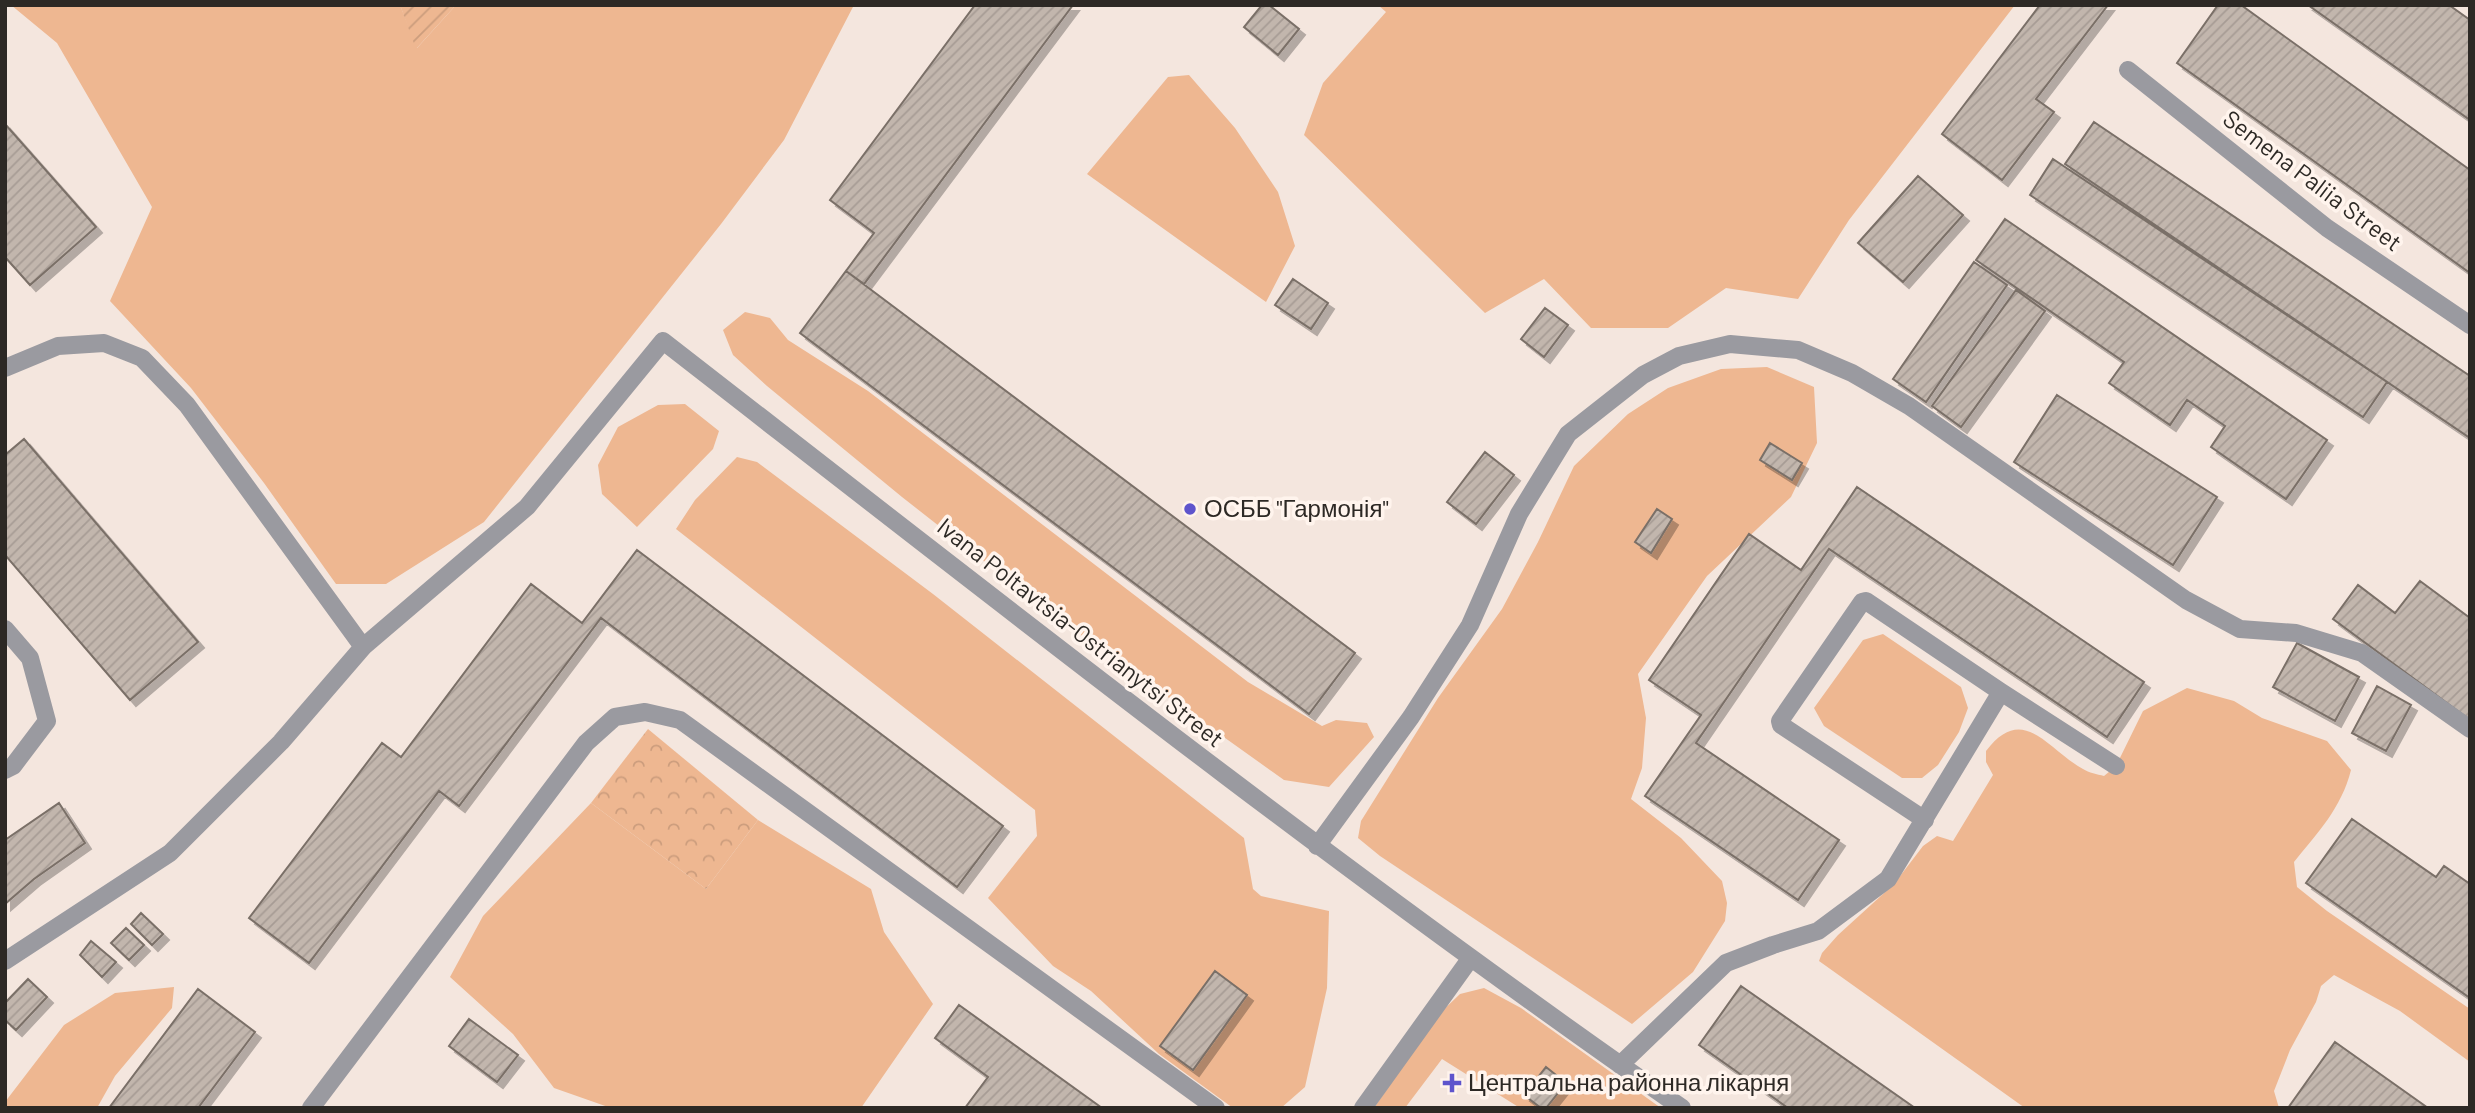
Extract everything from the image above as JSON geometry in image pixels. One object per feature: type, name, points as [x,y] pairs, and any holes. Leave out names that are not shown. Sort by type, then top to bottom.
[{"type":"street","name":"Semena Paliia Street","points":[[2128,70],[2327,228],[2470,325]]},
{"type":"street","name":"Ivana Poltavtsia-Ostrianytsi Street","points":[[363,647],[527,507],[663,341],[1317,846],[1682,1108]]},
{"type":"street","points":[[5,368],[58,346],[104,344],[142,358],[187,405],[363,647],[281,742],[170,853],[5,961]]},
{"type":"street","points":[[1317,846],[1411,717],[1470,625],[1519,514],[1568,434],[1643,375],[1679,356],[1730,344],[1798,350],[1853,373],[1909,406],[2186,600],[2240,629],[2296,633],[2362,653],[2470,729]]},
{"type":"street","points":[[1925,820],[1782,724],[1781,718],[1866,601],[2116,766]]},
{"type":"street","points":[[5,629],[30,658],[47,721],[13,766],[5,770]]},
{"type":"street","points":[[1620,1065],[1726,963],[1818,932],[1888,879],[2001,692]]},
{"type":"street","points":[[311,1108],[586,743],[615,717],[645,712],[680,720],[1216,1108]]},
{"type":"street","points":[[1363,1108],[1471,959]]},
{"type":"green space","points":[[11,5],[400,5],[417,48],[456,5],[854,5],[784,140],[721,224],[484,522],[386,584],[336,584],[264,483],[191,388],[110,301],[152,207],[57,43]]},
{"type":"green space","points":[[400,5],[456,5],[416,49]]},
{"type":"green space","points":[[1378,5],[2015,5],[1849,220],[1798,299],[1726,288],[1668,328],[1591,328],[1544,279],[1485,313],[1304,135],[1323,83],[1386,12]]},
{"type":"green space","points":[[1189,75],[1235,128],[1278,192],[1295,246],[1266,302],[1087,174],[1168,77]]},
{"type":"green space","points":[[745,312],[770,318],[788,340],[868,391],[1248,682],[1322,726],[1336,720],[1367,723],[1374,737],[1329,787],[1284,780],[1050,613],[902,497],[767,386],[733,355],[723,330]]},
{"type":"green space","points":[[1767,367],[1814,387],[1817,443],[1791,497],[1707,576],[1638,674],[1646,718],[1642,768],[1631,799],[1681,838],[1722,881],[1727,903],[1725,921],[1693,972],[1632,1024],[1380,856],[1358,838],[1361,821],[1438,698],[1502,609],[1574,466],[1628,414],[1668,388],[1721,369]]},
{"type":"green space","points":[[685,404],[719,431],[713,449],[637,527],[602,494],[598,465],[618,427],[658,405]]},
{"type":"green space","points":[[737,457],[757,462],[933,594],[1244,838],[1253,889],[1261,896],[1329,911],[1327,988],[1305,1087],[1281,1108],[1233,1108],[1159,1054],[1091,991],[1053,966],[988,898],[1037,836],[1035,810],[676,529],[695,500]]},
{"type":"green space","points":[[1883,634],[1961,687],[1968,708],[1959,732],[1938,765],[1922,778],[1902,778],[1824,726],[1814,708],[1863,640]]},
{"type":"green space","points":[[2187,688],[2234,701],[2262,718],[2327,741],[2351,770],[2335,808],[2294,862],[2297,887],[2327,911],[2470,1009],[2470,1062],[2400,1011],[2334,975],[2321,986],[2316,1002],[2290,1050],[2274,1091],[2279,1108],[2025,1108],[1819,961],[1822,953],[1838,935],[1894,884],[1923,846],[1937,836],[1953,841],[1993,775],[1986,762],[1986,751],[1999,737],[2012,730],[2035,734],[2083,769],[2104,776],[2116,766],[2143,711]]},
{"type":"green space","points":[[648,729],[758,820],[706,889],[591,803]]},
{"type":"green space","points":[[591,803],[706,889],[758,820],[871,889],[884,932],[933,1004],[861,1108],[611,1108],[554,1088],[513,1034],[450,977],[483,916]]},
{"type":"green space","points":[[174,987],[172,1008],[115,1076],[97,1108],[5,1108],[5,1102],[64,1025],[115,993]]},
{"type":"green space","points":[[1484,988],[1521,1008],[1661,1108],[1520,1108],[1442,1059],[1405,1108],[1374,1108],[1437,1016],[1460,994]]},
{"type":"building","points":[[975,5],[1073,5],[864,284],[846,271],[874,233],[830,200]]},
{"type":"building","points":[[1262,5],[1269,5],[1299,29],[1278,55],[1244,27]]},
{"type":"building","points":[[2040,5],[2108,5],[2036,99],[2054,112],[2002,180],[1942,134]]},
{"type":"building","points":[[2218,5],[2241,5],[2470,170],[2470,273],[2177,63]]},
{"type":"building","points":[[2308,5],[2449,5],[2470,20],[2470,120]]},
{"type":"building","points":[[2094,122],[2470,376],[2470,438],[2065,164]]},
{"type":"building","points":[[5,124],[96,227],[30,285],[5,257]]},
{"type":"building","points":[[2053,159],[2387,382],[2363,417],[2030,195]]},
{"type":"building","points":[[1918,176],[1963,215],[1903,282],[1858,243]]},
{"type":"building","points":[[2005,219],[2327,440],[2286,499],[2211,447],[2225,426],[2187,400],[2170,425],[2109,383],[2124,362],[1976,260]]},
{"type":"building","points":[[1974,262],[2007,285],[1926,402],[1893,379]]},
{"type":"building","points":[[846,271],[1355,653],[1309,714],[800,333]]},
{"type":"building","points":[[1293,279],[1328,303],[1311,329],[1275,305]]},
{"type":"building","points":[[2016,290],[2045,311],[1961,427],[1932,406]]},
{"type":"building","points":[[1545,308],[1568,325],[1544,357],[1521,339]]},
{"type":"building","points":[[2057,395],[2217,497],[2173,565],[2014,462]]},
{"type":"building","points":[[24,439],[198,642],[130,700],[5,555],[5,455]]},
{"type":"building","points":[[1770,443],[1802,463],[1792,480],[1760,460]]},
{"type":"building","points":[[1485,452],[1514,475],[1476,524],[1447,502]]},
{"type":"building","points":[[1857,487],[2144,682],[2107,737],[1829,549],[1696,743],[1839,840],[1798,900],[1645,796],[1701,715],[1649,680],[1749,534],[1801,570]]},
{"type":"building","points":[[1657,509],[1672,519],[1651,553],[1635,542]]},
{"type":"building","points":[[637,550],[1003,826],[957,887],[601,618],[459,806],[439,791],[309,963],[249,918],[382,743],[401,757],[531,584],[582,623]]},
{"type":"building","points":[[2420,581],[2470,618],[2470,720],[2333,619],[2358,585],[2395,613]]},
{"type":"building","points":[[2297,643],[2359,677],[2335,721],[2273,687]]},
{"type":"building","points":[[2377,686],[2411,705],[2386,751],[2352,733]]},
{"type":"building","points":[[59,803],[85,843],[34,879],[5,904],[5,840]]},
{"type":"building","points":[[2352,819],[2436,877],[2444,866],[2470,884],[2470,998],[2306,883]]},
{"type":"building","points":[[141,913],[163,934],[152,945],[131,924]]},
{"type":"building","points":[[126,928],[144,945],[129,960],[111,943]]},
{"type":"building","points":[[91,941],[116,962],[102,977],[80,955]]},
{"type":"building","points":[[1215,971],[1247,995],[1193,1070],[1160,1046]]},
{"type":"building","points":[[28,979],[47,997],[16,1030],[5,1020],[5,1003]]},
{"type":"building","points":[[1741,986],[1915,1108],[1788,1108],[1699,1045]]},
{"type":"building","points":[[198,989],[255,1032],[198,1108],[109,1108]]},
{"type":"building","points":[[959,1005],[1102,1108],[965,1108],[988,1077],[935,1038]]},
{"type":"building","points":[[469,1019],[518,1055],[497,1082],[449,1046]]},
{"type":"building","points":[[2335,1042],[2428,1108],[2288,1108]]},
{"type":"building","points":[[1546,1067],[1566,1083],[1546,1108],[1541,1108],[1524,1095]]},
{"type":"place","name":"ОСББ \"Гармонія\"","points":[[1190,509]]},
{"type":"place","name":"Центральна районна лікарня","points":[[1452,1083]]}]
